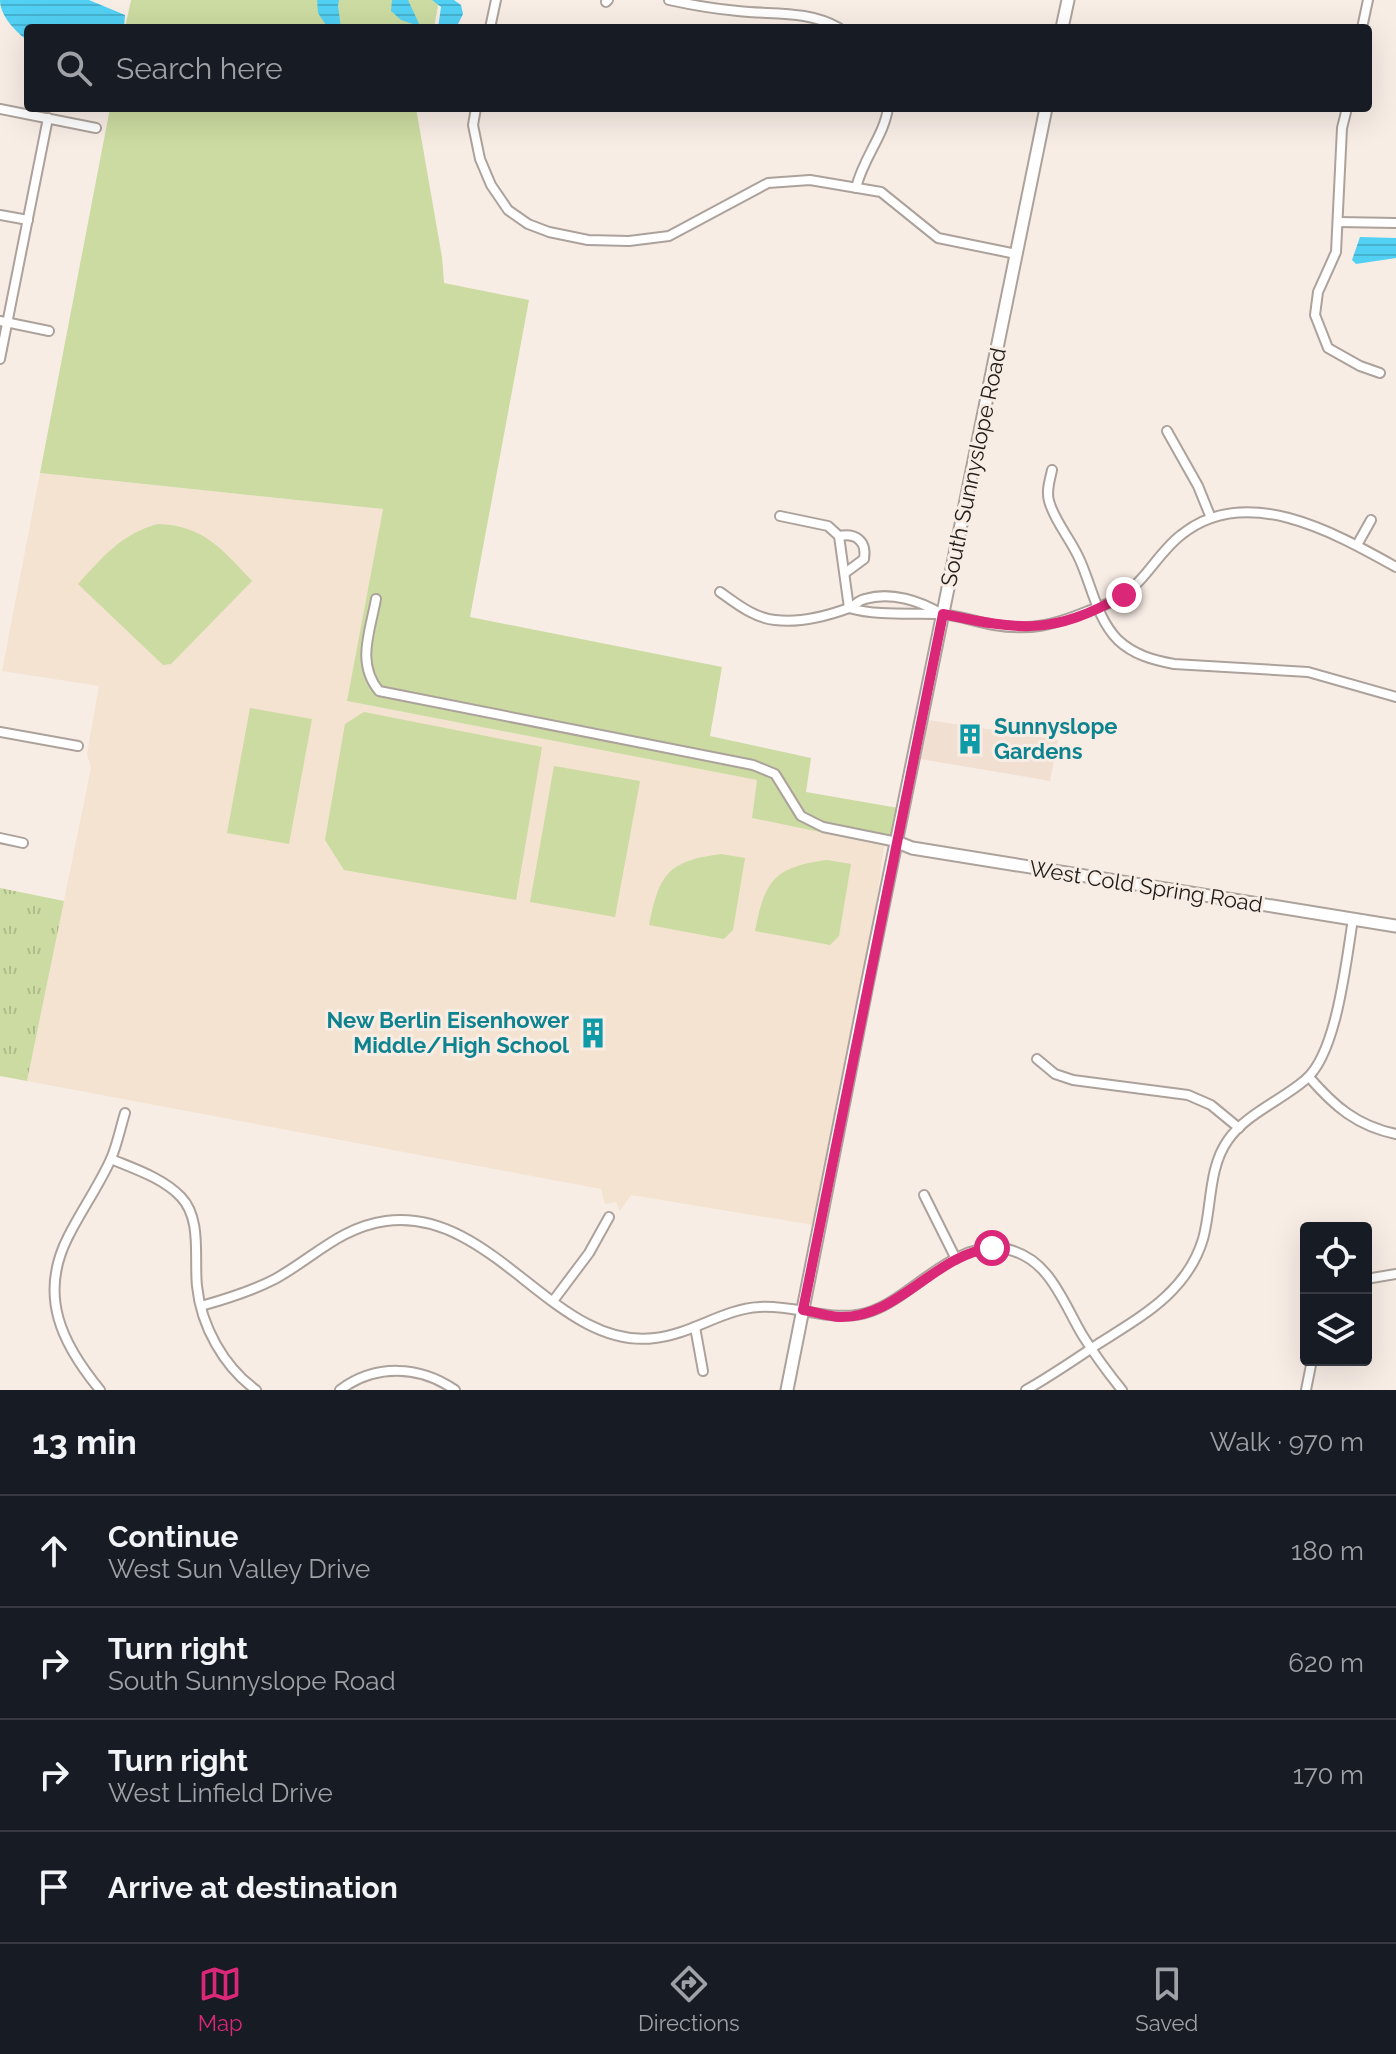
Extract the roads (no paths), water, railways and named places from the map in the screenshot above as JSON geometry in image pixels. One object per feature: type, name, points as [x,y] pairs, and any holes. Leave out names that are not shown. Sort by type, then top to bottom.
[{"type":"street","points":[[491,24],[496,0]]},
{"type":"street","points":[[669,0],[741,12],[794,14],[831,24]]},
{"type":"street","points":[[1063,24],[1068,0]]},
{"type":"street","points":[[1363,24],[1368,0]]},
{"type":"street","points":[[0,109],[96,128]]},
{"type":"street","points":[[475,112],[473,125],[480,159],[491,185],[508,210],[528,224],[549,232],[588,240],[629,241],[669,236],[768,183],[810,180],[881,192],[938,238],[1016,254]]},
{"type":"street","points":[[856,188],[861,166],[880,134],[887,112]]},
{"type":"street","name":"South Sunnyslope Road","points":[[787,1390],[1045,112]]},
{"type":"street","points":[[1346,112],[1342,128],[1336,252],[1318,292],[1315,315],[1328,348],[1380,373]]},
{"type":"street","points":[[0,359],[3,322],[28,220],[48,118]]},
{"type":"street","points":[[0,215],[28,220]]},
{"type":"street","points":[[1338,222],[1396,223]]},
{"type":"street","points":[[3,322],[49,331]]},
{"type":"street","points":[[1167,431],[1198,486],[1211,518]]},
{"type":"street","points":[[1052,470],[1048,495],[1052,508],[1080,559],[1107,625],[1119,641],[1134,652],[1174,664],[1308,672],[1396,697]]},
{"type":"street","points":[[849,608],[863,612],[943,614],[994,625],[1037,628],[1058,623],[1124,595],[1179,536],[1211,518],[1238,512],[1273,516],[1319,528],[1396,567]]},
{"type":"street","points":[[780,516],[828,526],[839,536],[849,608]]},
{"type":"street","points":[[1357,545],[1371,520]]},
{"type":"street","points":[[839,536],[857,537],[863,543],[865,552],[864,559],[845,573]]},
{"type":"street","points":[[720,592],[752,613],[774,620],[802,620],[849,608],[865,599],[893,597],[920,601],[943,614]]},
{"type":"street","points":[[376,599],[365,664],[370,680],[379,691],[753,765],[775,774],[801,816],[823,827],[897,842]]},
{"type":"street","points":[[0,732],[78,746]]},
{"type":"street","points":[[0,838],[23,843]]},
{"type":"street","name":"West Cold Spring Road","points":[[897,842],[912,848],[1396,926]]},
{"type":"street","points":[[1026,1390],[1153,1309],[1184,1278],[1204,1236],[1218,1158],[1228,1140],[1239,1128],[1309,1077],[1326,1052],[1353,919]]},
{"type":"street","points":[[1037,1059],[1055,1074],[1073,1080],[1188,1095],[1211,1105],[1239,1128]]},
{"type":"street","points":[[1309,1077],[1350,1117],[1396,1134]]},
{"type":"street","points":[[100,1390],[65,1341],[57,1316],[55,1290],[63,1247],[111,1159],[125,1113]]},
{"type":"street","points":[[111,1159],[163,1183],[181,1196],[189,1207],[195,1231],[201,1306],[223,1356],[256,1390]]},
{"type":"street","points":[[924,1195],[956,1259]]},
{"type":"street","points":[[553,1301],[589,1253],[609,1217]]},
{"type":"street","points":[[201,1306],[273,1280],[346,1232],[387,1221],[432,1225],[470,1240],[553,1301],[596,1326],[634,1338],[665,1337],[748,1308],[781,1306],[842,1317],[865,1314],[884,1306],[956,1259],[992,1248],[1029,1258],[1052,1281],[1092,1349],[1122,1390]]},
{"type":"street","points":[[1372,1278],[1396,1274]]},
{"type":"street","points":[[695,1327],[703,1371]]},
{"type":"street","points":[[1306,1390],[1311,1366]]},
{"type":"street","points":[[340,1390],[359,1378],[394,1370],[431,1376],[455,1390]]},
{"type":"water","points":[[0,0],[89,0],[125,15],[124,24],[24,24],[24,37],[6,18]]},
{"type":"water","points":[[317,0],[339,0],[340,24],[325,24],[318,13]]},
{"type":"water","points":[[392,0],[408,0],[419,24],[401,20],[391,11]]},
{"type":"water","points":[[432,0],[454,0],[461,5],[463,14],[458,24],[439,24],[441,7]]},
{"type":"water","points":[[1360,237],[1396,238],[1396,258],[1356,264],[1352,260]]},
{"type":"place","name":"Sunnyslope Gardens","points":[[970,739]]},
{"type":"place","name":"New Berlin Eisenhower Middle/High School","points":[[593,1033]]}]
